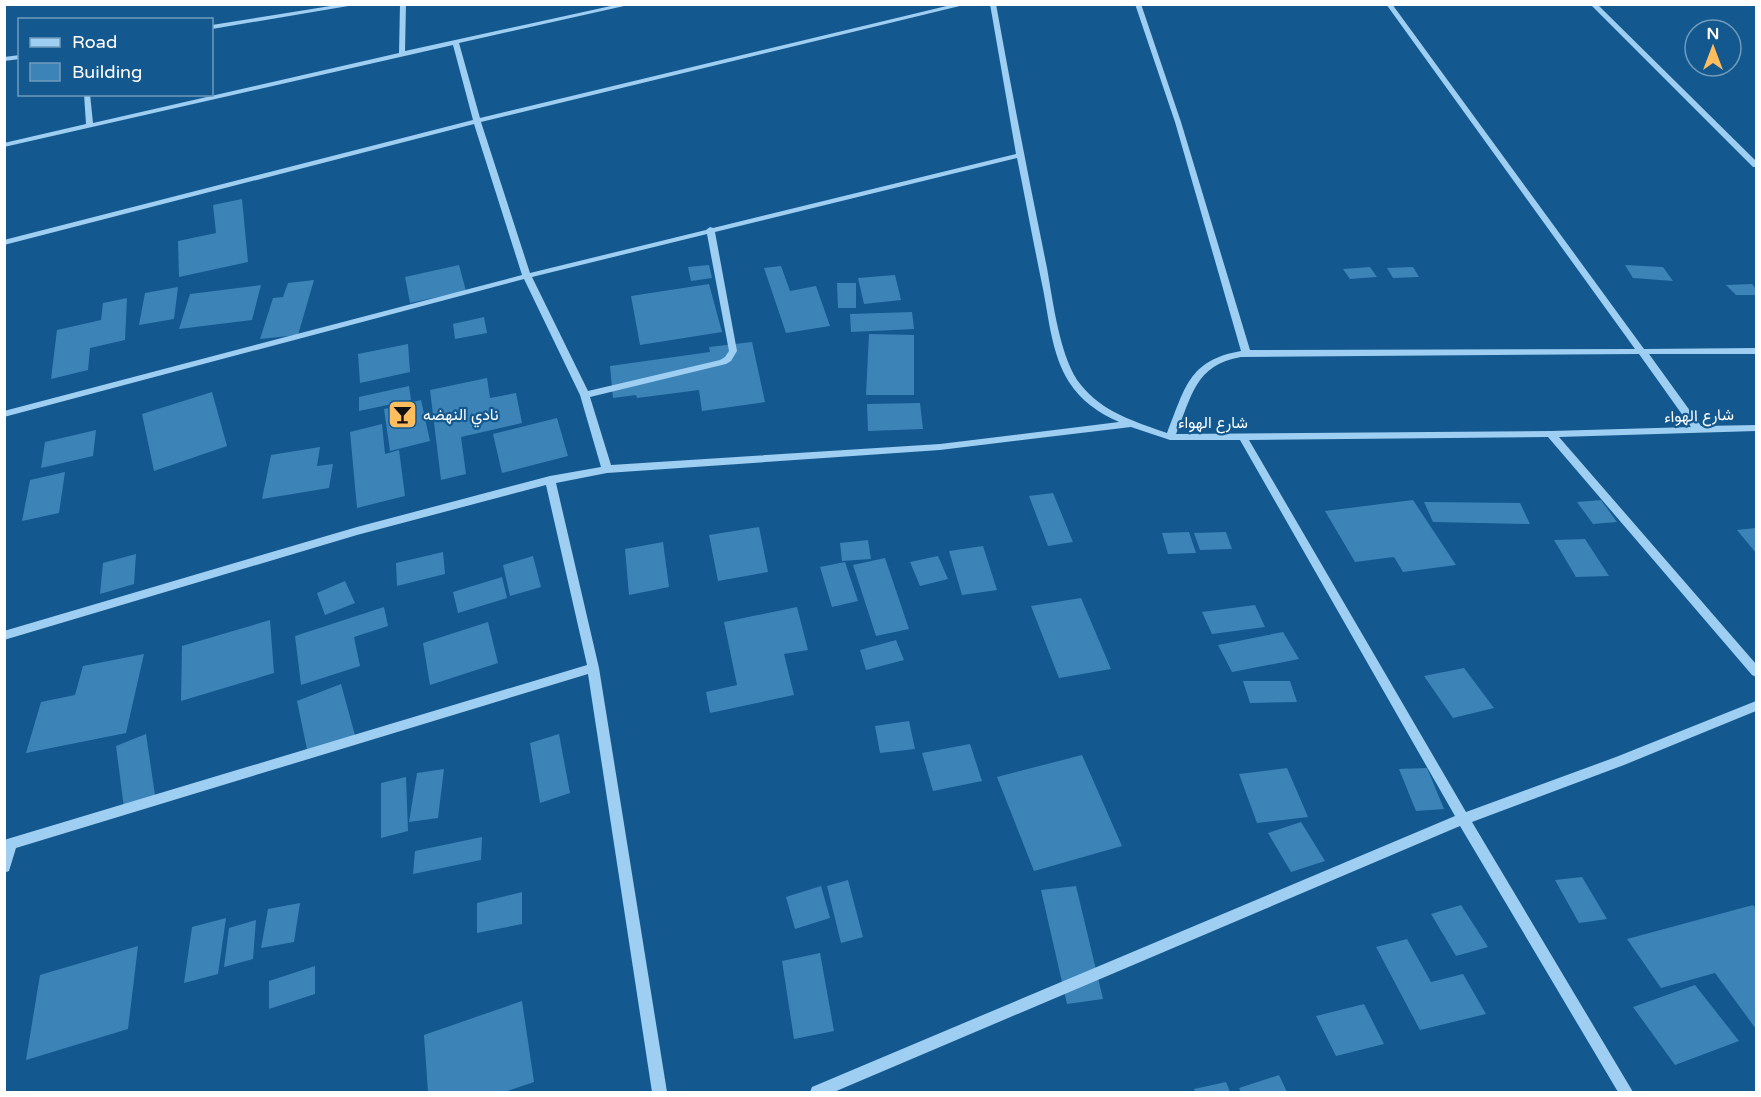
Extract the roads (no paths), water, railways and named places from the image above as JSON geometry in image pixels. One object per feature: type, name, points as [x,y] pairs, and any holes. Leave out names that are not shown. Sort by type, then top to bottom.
[{"type":"street","points":[[213,27],[357,4]]},
{"type":"street","points":[[402,54],[404,4]]},
{"type":"street","points":[[4,145],[630,4]]},
{"type":"street","points":[[4,243],[477,121],[965,4]]},
{"type":"street","name":"شارع الهواء","points":[[993,4],[1056,335],[1076,386],[1099,408],[1130,424],[1170,437],[1551,434],[1756,428]]},
{"type":"street","points":[[1138,4],[1178,122],[1246,353]]},
{"type":"street","points":[[1389,4],[1699,430]]},
{"type":"street","points":[[1593,4],[1756,165]]},
{"type":"street","points":[[456,42],[477,121],[527,276],[585,395],[607,469]]},
{"type":"street","points":[[87,96],[90,125]]},
{"type":"street","points":[[4,414],[710,229],[1020,155]]},
{"type":"street","points":[[585,395],[723,362],[732,355],[710,229]]},
{"type":"street","points":[[1170,437],[1199,374],[1218,361],[1246,353],[1756,351]]},
{"type":"street","points":[[4,636],[357,531],[550,480],[607,469],[940,447],[1130,424]]},
{"type":"street","points":[[1551,434],[1756,672]]},
{"type":"street","points":[[1243,437],[1463,819],[1626,1092]]},
{"type":"street","points":[[550,480],[593,668],[660,1092]]},
{"type":"street","points":[[4,867],[8,845],[593,668]]},
{"type":"street","points":[[817,1092],[1463,819],[1620,761],[1756,706]]},
{"type":"place","name":"نادي النهضه","points":[[402,414]]}]
